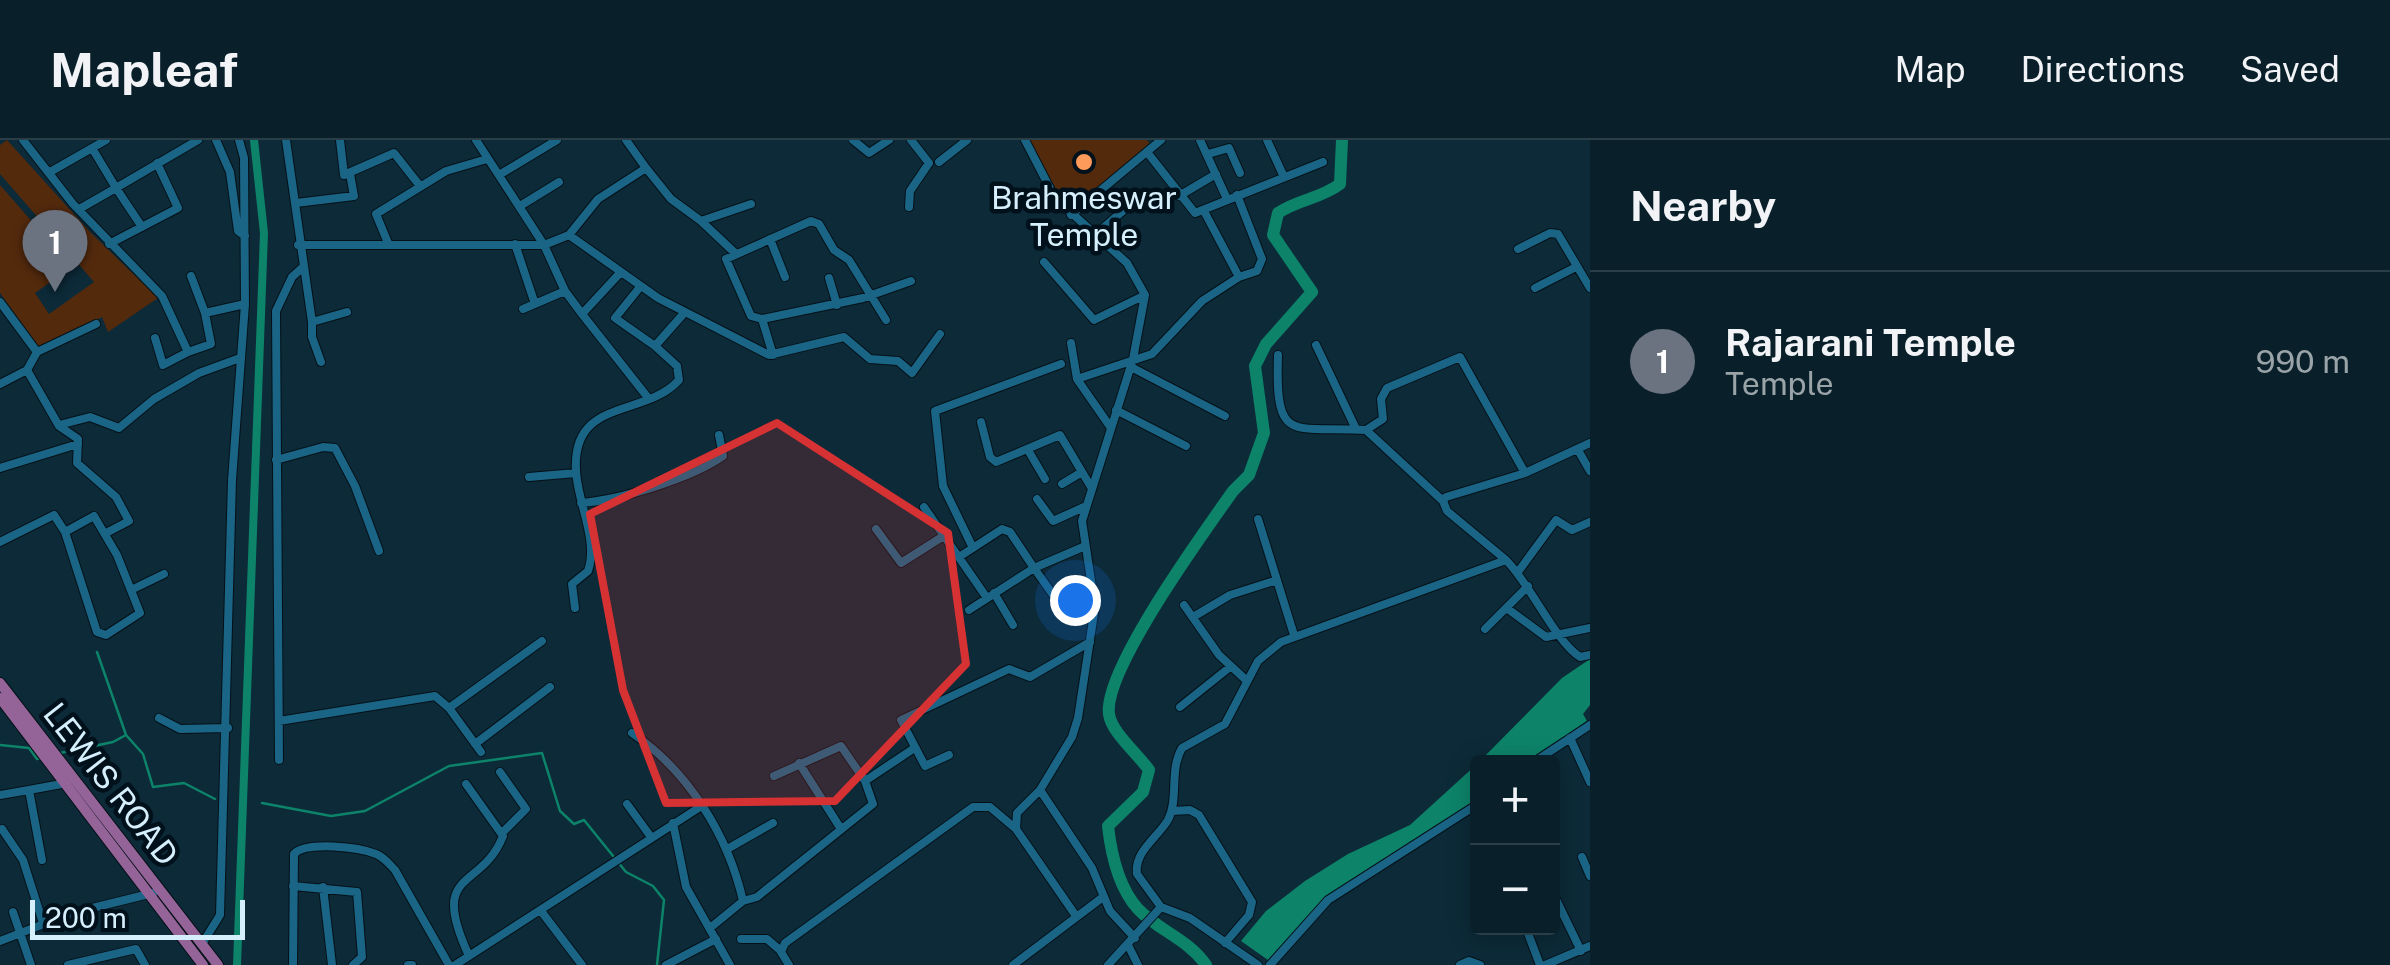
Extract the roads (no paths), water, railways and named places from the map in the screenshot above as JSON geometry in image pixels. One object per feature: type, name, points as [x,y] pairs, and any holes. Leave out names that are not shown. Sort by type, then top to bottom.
[{"type":"main road","name":"LEWIS ROAD","points":[[0,682],[40,741],[218,965]]},
{"type":"main road","name":"LEWIS ROAD","points":[[0,698],[40,741]]},
{"type":"main road","name":"LEWIS ROAD","points":[[55,760],[67,784],[97,814]]},
{"type":"main road","name":"LEWIS ROAD","points":[[156,891],[202,965]]},
{"type":"street","points":[[23,140],[108,244],[162,296],[188,352]]},
{"type":"street","points":[[50,172],[106,140]]},
{"type":"street","points":[[81,208],[198,140]]},
{"type":"street","points":[[216,140],[230,172],[238,230],[245,236]]},
{"type":"street","points":[[202,944],[220,914],[232,480],[245,304],[244,158],[239,140]]},
{"type":"street","points":[[286,140],[312,337],[322,362]]},
{"type":"street","points":[[340,140],[344,175],[394,152],[420,186]]},
{"type":"street","points":[[476,140],[544,244],[565,291],[649,398]]},
{"type":"street","points":[[499,175],[557,140]]},
{"type":"street","points":[[626,140],[671,199],[702,221],[735,253]]},
{"type":"street","points":[[853,140],[870,153],[888,140]]},
{"type":"street","points":[[910,207],[910,191],[929,163],[911,140]]},
{"type":"street","points":[[939,162],[956,143],[967,140]]},
{"type":"street","points":[[1016,829],[1017,813],[1040,790],[1072,737],[1094,607],[1083,547],[1084,507],[1132,363],[1145,295],[1126,263],[1072,215],[1039,174],[1025,140]]},
{"type":"street","points":[[1072,215],[1161,140]]},
{"type":"street","points":[[1200,140],[1227,199]]},
{"type":"street","points":[[1267,140],[1284,177]]},
{"type":"street","points":[[92,148],[142,227]]},
{"type":"street","points":[[1208,154],[1228,148],[1240,173]]},
{"type":"street","points":[[1147,152],[1190,210],[1204,210],[1322,162]]},
{"type":"street","points":[[388,242],[376,214],[446,170],[486,158]]},
{"type":"street","points":[[108,244],[178,208],[157,163]]},
{"type":"street","points":[[298,245],[544,244],[569,235],[598,199],[646,168]]},
{"type":"street","points":[[296,203],[354,196],[350,174]]},
{"type":"street","points":[[1179,196],[1216,174]]},
{"type":"street","points":[[520,206],[559,182]]},
{"type":"street","points":[[1077,379],[1132,363],[1160,349],[1202,301],[1238,277],[1256,271],[1262,260],[1237,195]]},
{"type":"street","points":[[1095,235],[1140,196]]},
{"type":"street","points":[[702,221],[750,204]]},
{"type":"street","points":[[1204,210],[1238,277]]},
{"type":"street","points":[[886,320],[872,296],[816,222],[735,253],[727,261],[752,316],[762,319],[837,305],[872,296],[912,281]]},
{"type":"street","points":[[1518,250],[1554,232],[1590,288]]},
{"type":"street","points":[[569,235],[640,287],[772,355],[844,337],[870,359],[898,361],[912,373],[940,334]]},
{"type":"street","points":[[770,238],[785,277]]},
{"type":"street","points":[[515,244],[534,304]]},
{"type":"street","points":[[1044,262],[1094,320],[1145,295]]},
{"type":"street","points":[[279,760],[276,311],[292,277],[302,268]]},
{"type":"street","points":[[1535,288],[1576,268]]},
{"type":"street","points":[[582,314],[619,274]]},
{"type":"street","points":[[155,338],[163,365],[211,344],[191,276]]},
{"type":"street","points":[[828,278],[837,305]]},
{"type":"street","points":[[576,608],[573,580],[588,571],[591,559],[576,473],[576,450],[583,434],[612,410],[675,385],[680,373],[654,346],[615,318],[640,287]]},
{"type":"street","points":[[522,309],[565,291]]},
{"type":"street","points":[[0,302],[37,352]]},
{"type":"street","points":[[205,313],[245,304]]},
{"type":"street","points":[[312,322],[347,312]]},
{"type":"street","points":[[654,346],[686,312]]},
{"type":"street","points":[[762,319],[772,355]]},
{"type":"street","points":[[0,384],[27,370],[37,352],[96,324]]},
{"type":"street","points":[[1071,344],[1077,379],[1111,428]]},
{"type":"street","points":[[1316,345],[1361,429],[1518,572],[1576,655],[1590,656]]},
{"type":"street","points":[[1278,354],[1276,404],[1283,418],[1306,429],[1361,429],[1383,419],[1381,399],[1388,388],[1460,358],[1526,473]]},
{"type":"street","points":[[59,426],[90,417],[119,428],[169,390],[240,358]]},
{"type":"street","points":[[1132,363],[1225,416]]},
{"type":"street","points":[[973,548],[943,486],[935,411],[1061,364]]},
{"type":"street","points":[[27,370],[59,426],[78,444],[78,462],[116,497],[130,521],[106,533]]},
{"type":"street","points":[[1116,410],[1186,446]]},
{"type":"street","points":[[981,422],[993,461],[1060,435],[1091,488]]},
{"type":"street","points":[[581,503],[622,497],[702,468],[723,456],[719,436]]},
{"type":"street","points":[[0,468],[78,444]]},
{"type":"street","points":[[1442,501],[1451,494],[1526,473],[1590,444]]},
{"type":"street","points":[[276,460],[323,447],[334,448],[355,486],[379,551]]},
{"type":"street","points":[[1028,450],[1045,479]]},
{"type":"street","points":[[1578,450],[1590,471]]},
{"type":"street","points":[[1062,484],[1082,472]]},
{"type":"street","points":[[529,477],[576,473]]},
{"type":"street","points":[[1037,499],[1053,521],[1084,507]]},
{"type":"street","points":[[924,508],[1012,625]]},
{"type":"street","points":[[0,542],[54,515],[65,532],[97,632],[106,635],[140,613],[132,590],[94,516],[65,532]]},
{"type":"street","points":[[1258,518],[1294,635]]},
{"type":"street","points":[[1518,572],[1556,520],[1572,530],[1590,522]]},
{"type":"street","points":[[958,557],[1007,529],[1066,613]]},
{"type":"street","points":[[876,530],[901,563],[942,536]]},
{"type":"street","points":[[970,610],[1034,568],[1083,547]]},
{"type":"street","points":[[1258,965],[1190,918],[1159,908],[1140,881],[1136,866],[1172,811],[1174,772],[1182,748],[1225,724],[1246,680],[1268,650],[1294,635],[1506,560]]},
{"type":"street","points":[[132,590],[164,574]]},
{"type":"street","points":[[1194,617],[1230,596],[1277,580]]},
{"type":"street","points":[[1485,629],[1528,586]]},
{"type":"street","points":[[1184,605],[1230,666],[1246,680]]},
{"type":"street","points":[[1508,609],[1540,635],[1590,628]]},
{"type":"street","points":[[450,708],[542,641]]},
{"type":"street","points":[[949,754],[928,767],[901,727],[904,718],[1009,669],[1030,677],[1090,642]]},
{"type":"street","points":[[1180,708],[1230,666]]},
{"type":"street","points":[[475,744],[550,687]]},
{"type":"street","points":[[279,721],[427,696],[442,700],[450,708],[482,752]]},
{"type":"street","points":[[158,718],[180,729],[228,728]]},
{"type":"street","points":[[1544,755],[1590,725]]},
{"type":"street","points":[[632,733],[664,754],[729,848],[743,901]]},
{"type":"street","points":[[1570,738],[1590,782]]},
{"type":"street","points":[[710,928],[743,901],[757,897],[872,808],[865,781],[841,746],[774,776]]},
{"type":"street","points":[[865,781],[913,749]]},
{"type":"street","points":[[800,763],[841,829]]},
{"type":"street","points":[[500,772],[526,809],[502,833]]},
{"type":"street","points":[[0,795],[67,784]]},
{"type":"street","points":[[466,784],[502,833],[503,840],[460,885],[454,898],[456,926],[469,956]]},
{"type":"street","points":[[29,790],[42,860]]},
{"type":"street","points":[[1040,790],[1092,868],[1103,897],[1132,942],[1138,965]]},
{"type":"street","points":[[627,804],[651,837]]},
{"type":"street","points":[[293,965],[294,854],[301,848],[377,854],[395,870],[452,965],[613,866],[700,806]]},
{"type":"street","points":[[781,951],[973,807],[990,807],[1016,829],[1076,916]]},
{"type":"street","points":[[1270,965],[1328,900],[1470,809]]},
{"type":"street","points":[[1172,811],[1190,810],[1199,815],[1252,902],[1249,916],[1228,944]]},
{"type":"street","points":[[729,848],[772,822]]},
{"type":"street","points":[[673,823],[686,887],[730,965]]},
{"type":"street","points":[[2,829],[23,860],[43,924]]},
{"type":"street","points":[[1582,858],[1590,876]]},
{"type":"street","points":[[293,886],[357,892],[362,957],[353,965]]},
{"type":"street","points":[[323,887],[332,965]]},
{"type":"street","points":[[0,941],[43,924],[156,891]]},
{"type":"street","points":[[1014,965],[1103,897]]},
{"type":"street","points":[[1529,935],[1542,965],[1586,948],[1560,904]]},
{"type":"street","points":[[1108,965],[1159,908]]},
{"type":"street","points":[[541,911],[582,965]]},
{"type":"street","points":[[13,912],[31,965]]},
{"type":"street","points":[[741,939],[767,939],[789,965]]},
{"type":"street","points":[[666,965],[716,940]]},
{"type":"street","points":[[68,965],[136,948],[145,965]]},
{"type":"street","points":[[1460,965],[1480,965]]},
{"type":"waterway","points":[[237,965],[264,233],[254,140]]},
{"type":"waterway","points":[[1206,965],[1191,948],[1138,909],[1117,870],[1108,826],[1143,792],[1149,770],[1111,721],[1111,693],[1158,601],[1233,491],[1249,475],[1264,433],[1255,366],[1266,344],[1312,292],[1273,235],[1278,213],[1340,184],[1342,140]]},
{"type":"waterway","points":[[97,652],[126,735]]},
{"type":"waterway","points":[[60,753],[113,742],[126,735],[143,754],[153,787],[184,783],[215,799]]},
{"type":"waterway","points":[[0,745],[29,748],[37,759],[43,757]]},
{"type":"waterway","points":[[262,803],[331,816],[365,811],[449,766],[542,753],[560,811],[574,824],[584,820],[626,872],[653,886],[664,900],[657,965]]},
{"type":"place","name":"Brahmeswar Temple","points":[[1084,162]]},
{"type":"place","name":"Rajarani Temple","points":[[55,292]]}]
